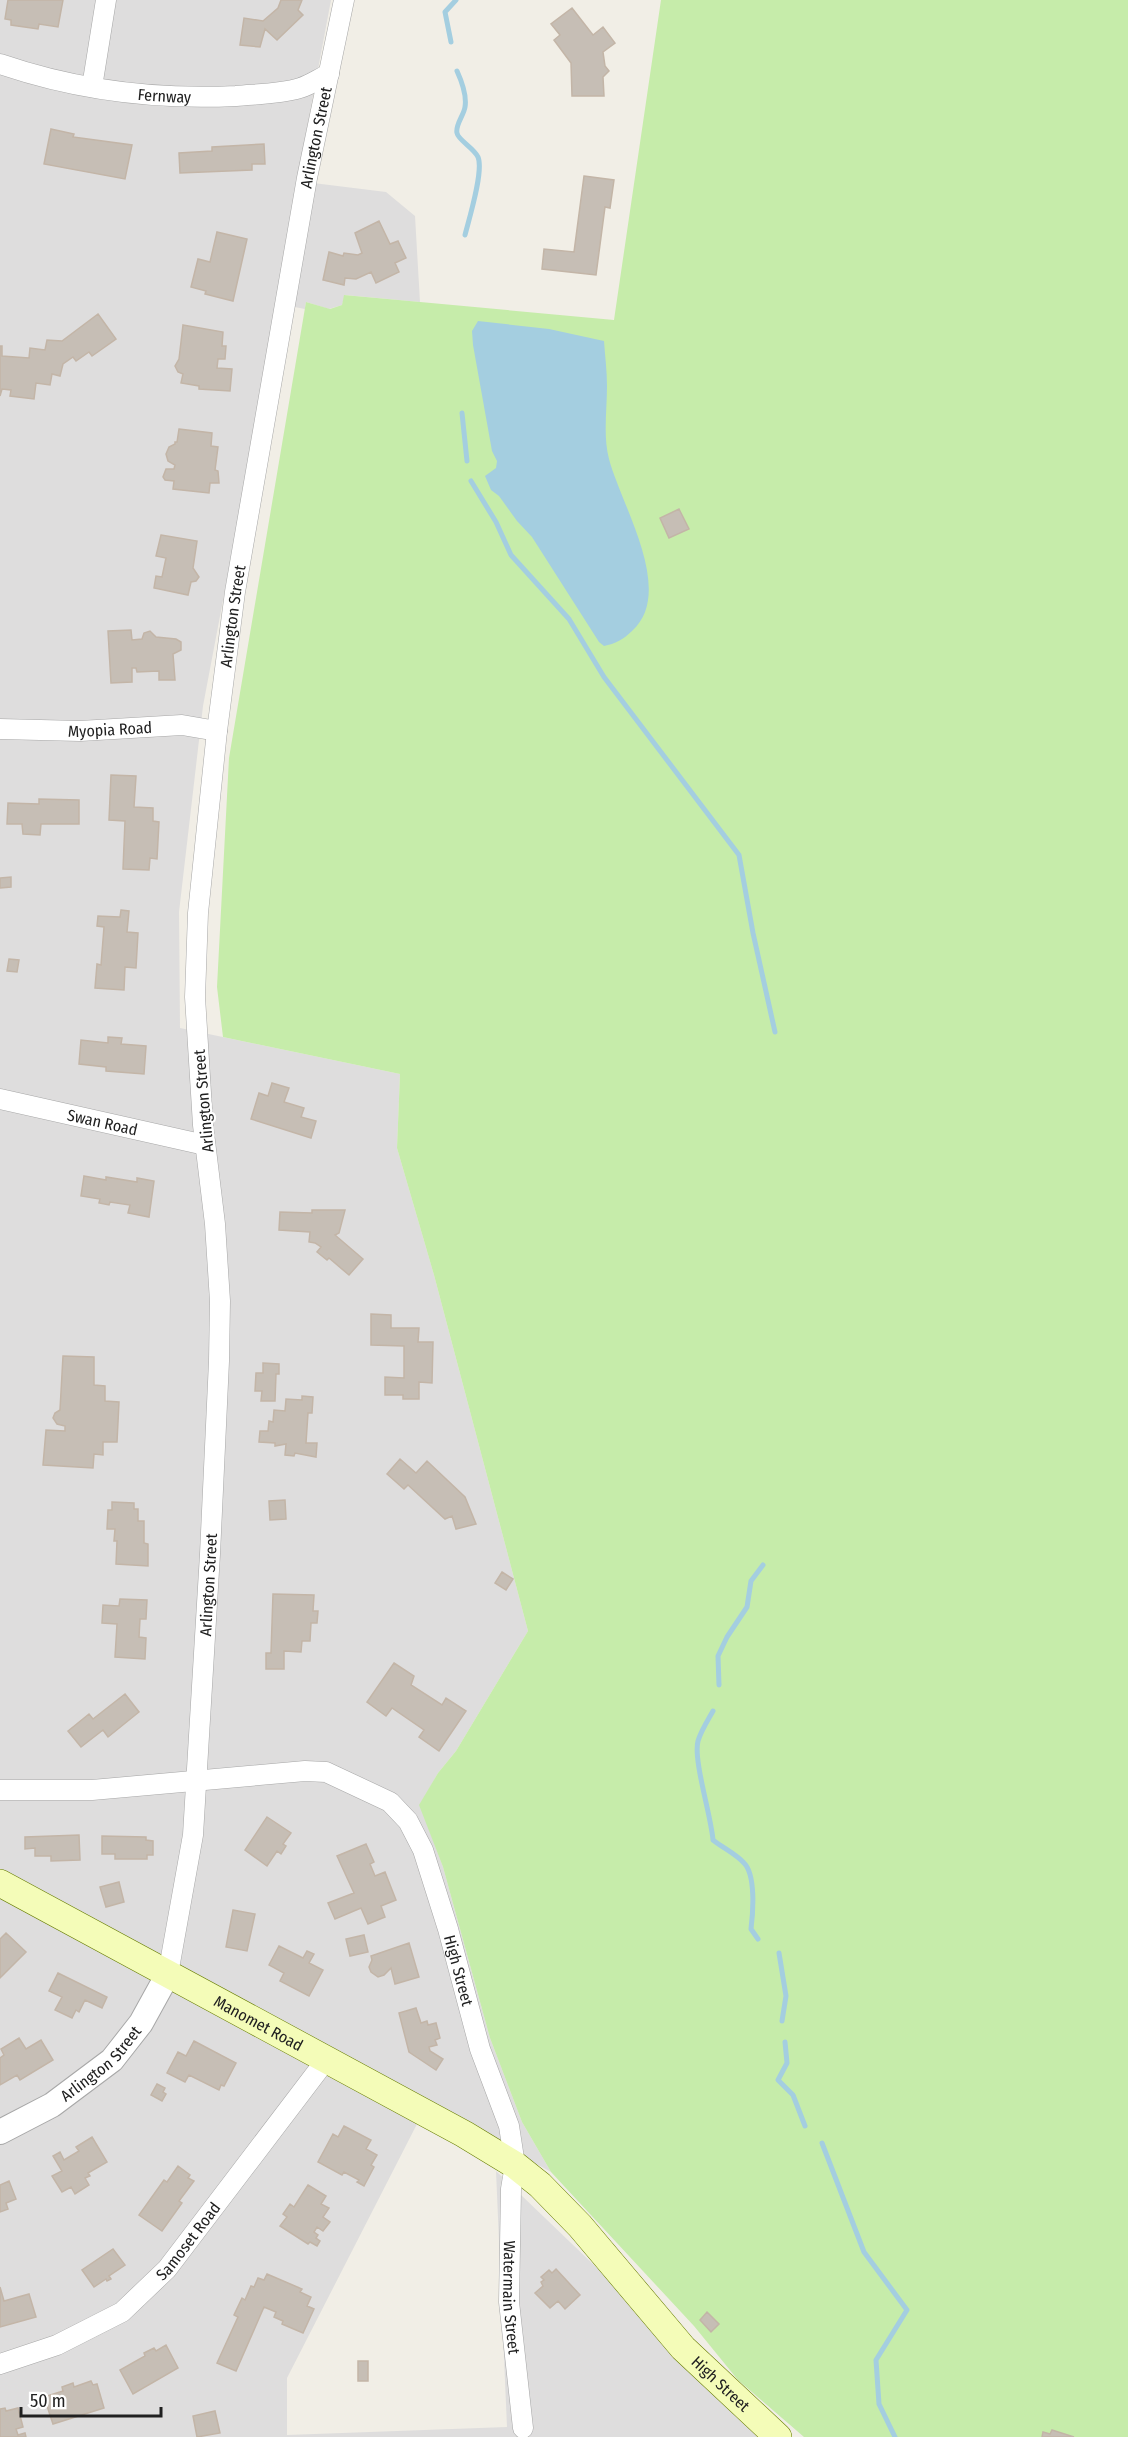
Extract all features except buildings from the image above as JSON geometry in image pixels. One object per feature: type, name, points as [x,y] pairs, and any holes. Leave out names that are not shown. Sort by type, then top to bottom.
[{"type":"main road","name":"Manomet Road","points":[[0,1883],[464,2134],[515,2165]]},
{"type":"main road","name":"High Street","points":[[515,2165],[540,2185],[580,2226],[683,2348],[778,2437]]},
{"type":"street","points":[[92,87],[106,0]]},
{"type":"street","name":"Arlington Street","points":[[0,2132],[52,2104],[112,2060],[141,2023],[168,1974],[193,1835],[211,1543],[219,1336],[215,1224],[205,1145],[195,997],[198,913],[217,731],[235,592],[307,178],[344,0]]},
{"type":"street","name":"Fernway","points":[[0,64],[40,78],[151,96],[216,97],[270,94],[301,88],[329,74]]},
{"type":"street","name":"Myopia Road","points":[[0,729],[80,731],[182,725],[217,731]]},
{"type":"street","name":"Swan Road","points":[[0,1099],[205,1145]]},
{"type":"street","name":"High Street","points":[[0,1790],[92,1790],[305,1771],[326,1772],[390,1802],[408,1821],[423,1850],[448,1929],[480,2049],[509,2126],[515,2165]]},
{"type":"street","name":"Samoset Road","points":[[0,2364],[57,2345],[122,2312],[167,2269],[326,2060]]},
{"type":"street","name":"Watermain Street","points":[[515,2165],[511,2189],[509,2302],[523,2428]]},
{"type":"shaded area","points":[[0,0],[331,0],[297,181],[386,192],[415,216],[420,302],[345,295],[342,305],[329,309],[306,302],[305,309],[279,304],[203,706],[179,912],[180,1028],[400,1074],[397,1148],[434,1275],[528,1631],[456,1751],[438,1773],[420,1805],[443,1867],[490,2038],[522,2122],[551,2172],[129,1938],[0,1872]]},
{"type":"shaded area","points":[[0,1893],[131,1969],[417,2124],[287,2378],[287,2435],[507,2427],[496,2171],[596,2267],[760,2437],[0,2437]]},
{"type":"green space","points":[[661,0],[1128,0],[1128,2437],[804,2437],[738,2380],[694,2326],[551,2172],[522,2122],[490,2038],[443,1867],[419,1805],[438,1773],[456,1751],[528,1631],[434,1275],[397,1148],[400,1074],[223,1037],[217,987],[229,758],[306,302],[330,309],[342,305],[344,295],[614,320]]},
{"type":"water","points":[[478,321],[549,329],[604,341],[607,380],[607,450],[615,478],[642,548],[649,594],[644,614],[623,639],[604,646],[599,642],[532,537],[499,496],[491,490],[485,476],[496,468],[497,461],[492,451],[473,345],[472,331]]},
{"type":"waterway","points":[[451,42],[445,12],[456,0]]},
{"type":"waterway","points":[[457,71],[465,98],[457,133],[476,154],[479,164],[475,195],[465,235]]},
{"type":"waterway","points":[[462,413],[467,461]]},
{"type":"waterway","points":[[471,481],[496,522],[511,555],[569,619],[604,677],[739,855],[753,933],[775,1032]]},
{"type":"waterway","points":[[719,1685],[718,1656],[727,1637],[747,1607],[751,1581],[763,1565]]},
{"type":"waterway","points":[[713,1711],[699,1737],[697,1750],[713,1840],[737,1857],[748,1869],[753,1894],[751,1929],[758,1939]]},
{"type":"waterway","points":[[779,1953],[786,1996],[782,2021]]},
{"type":"waterway","points":[[785,2042],[787,2063],[778,2080],[793,2095],[805,2126]]},
{"type":"waterway","points":[[822,2143],[864,2252],[907,2310],[876,2360],[879,2404],[895,2437]]}]
